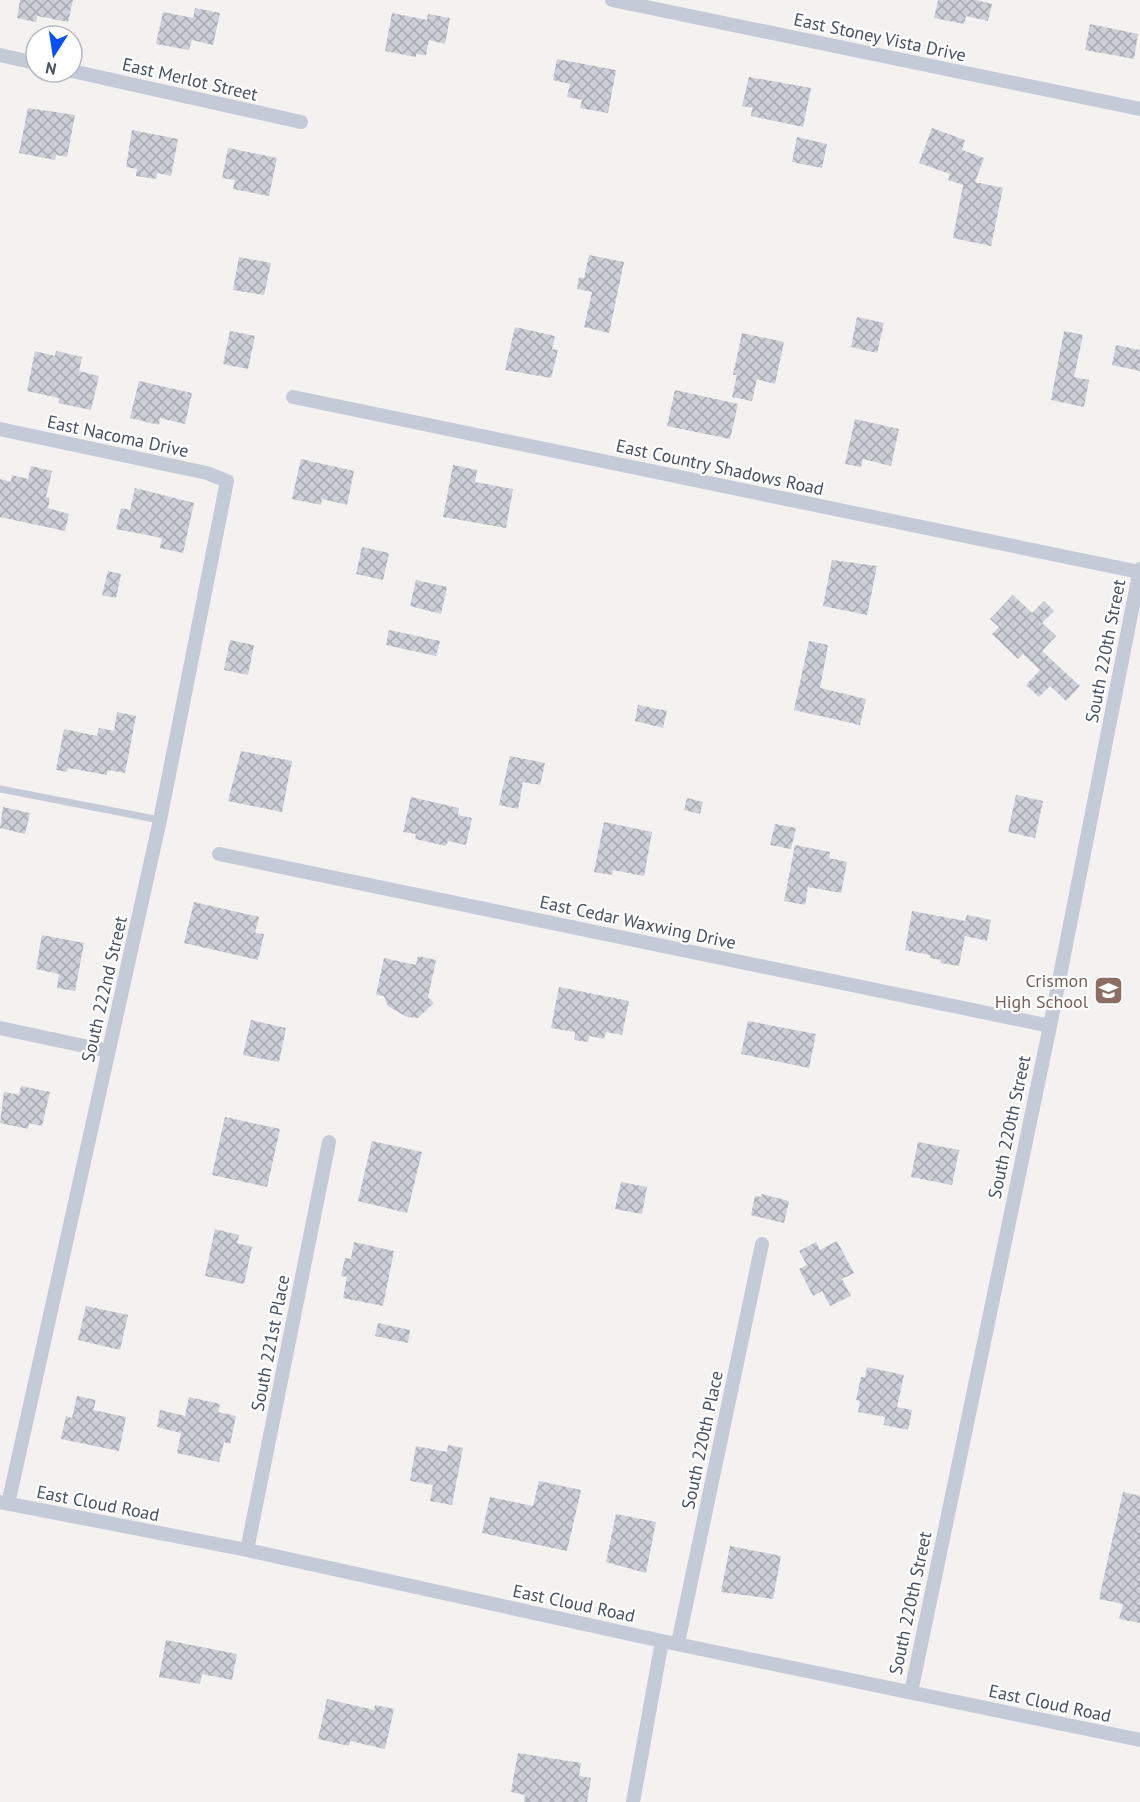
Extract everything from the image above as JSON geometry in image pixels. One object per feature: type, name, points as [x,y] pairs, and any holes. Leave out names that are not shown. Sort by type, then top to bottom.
[{"type":"street","name":"East Stoney Vista Drive","points":[[612,0],[1140,109]]},
{"type":"street","points":[[0,55],[24,60]]},
{"type":"street","name":"East Merlot Street","points":[[84,74],[301,122]]},
{"type":"street","name":"East Country Shadows Road","points":[[293,397],[1140,571]]},
{"type":"street","name":"East Nacoma Drive","points":[[0,429],[207,473],[227,481]]},
{"type":"street","name":"South 222nd Street","points":[[4,1503],[160,820],[227,481]]},
{"type":"street","name":"South 220th Street","points":[[910,1692],[1050,1026],[1140,571]]},
{"type":"street","name":"East Cedar Waxwing Drive","points":[[219,854],[1050,1026]]},
{"type":"street","points":[[0,1028],[108,1051]]},
{"type":"street","name":"South 221st Place","points":[[247,1550],[328,1142]]},
{"type":"street","name":"South 220th Place","points":[[678,1643],[762,1244]]},
{"type":"street","name":"East Cloud Road","points":[[4,1503],[247,1550],[662,1641],[1140,1740]]},
{"type":"street","points":[[633,1802],[662,1641]]},
{"type":"lane","points":[[0,789],[160,820]]},
{"type":"building","points":[[20,0],[73,0],[68,22],[37,16],[36,22],[17,18]]},
{"type":"building","points":[[938,0],[976,0],[992,4],[988,21],[966,16],[964,24],[934,18]]},
{"type":"building","points":[[195,8],[220,13],[213,45],[192,40],[189,50],[156,44],[163,12],[193,18]]},
{"type":"building","points":[[392,13],[427,20],[428,14],[450,18],[445,44],[429,40],[426,55],[416,54],[416,57],[385,51]]},
{"type":"building","points":[[1090,24],[1138,34],[1134,59],[1085,50]]},
{"type":"building","points":[[557,59],[616,70],[608,113],[580,108],[582,100],[567,97],[570,84],[553,80]]},
{"type":"building","points":[[749,77],[811,88],[803,127],[751,116],[752,108],[742,106]]},
{"type":"building","points":[[28,108],[75,115],[67,157],[56,155],[55,160],[19,153]]},
{"type":"building","points":[[932,128],[965,140],[962,150],[984,158],[975,182],[1003,188],[991,246],[953,238],[963,185],[948,180],[950,174],[919,163]]},
{"type":"building","points":[[132,130],[178,139],[171,176],[157,173],[156,179],[136,176],[137,169],[126,167]]},
{"type":"building","points":[[797,137],[827,144],[822,168],[792,162]]},
{"type":"building","points":[[228,148],[277,158],[269,196],[233,189],[235,180],[222,178]]},
{"type":"building","points":[[589,255],[624,262],[609,333],[584,327],[592,292],[577,289],[579,277],[584,278]]},
{"type":"building","points":[[239,257],[271,263],[264,295],[233,290]]},
{"type":"building","points":[[857,317],[884,323],[877,353],[851,347]]},
{"type":"building","points":[[515,327],[555,336],[552,349],[558,350],[551,378],[505,370]]},
{"type":"building","points":[[230,331],[255,336],[248,369],[223,364]]},
{"type":"building","points":[[1064,331],[1083,335],[1074,377],[1089,380],[1084,407],[1051,400]]},
{"type":"building","points":[[742,333],[784,342],[775,384],[757,379],[752,401],[732,397],[737,375],[733,375]]},
{"type":"building","points":[[1116,345],[1140,350],[1140,371],[1112,365]]},
{"type":"building","points":[[35,351],[55,356],[56,351],[82,357],[79,371],[99,376],[91,410],[58,403],[59,398],[27,391]]},
{"type":"building","points":[[139,381],[192,393],[185,424],[160,418],[159,425],[130,418]]},
{"type":"building","points":[[675,390],[738,404],[730,439],[667,426]]},
{"type":"building","points":[[855,419],[899,429],[891,466],[863,459],[861,467],[845,464]]},
{"type":"building","points":[[301,459],[354,471],[347,505],[322,499],[321,505],[292,499]]},
{"type":"building","points":[[453,465],[477,470],[475,482],[513,489],[506,528],[443,517]]},
{"type":"building","points":[[31,466],[52,471],[46,497],[50,498],[48,508],[69,514],[65,531],[0,517],[0,479],[11,482],[12,475],[28,479]]},
{"type":"building","points":[[135,488],[194,503],[183,553],[160,548],[162,538],[116,529],[121,508],[130,510]]},
{"type":"building","points":[[362,547],[389,553],[383,580],[356,574]]},
{"type":"building","points":[[832,560],[877,566],[867,615],[823,606]]},
{"type":"building","points":[[108,571],[121,574],[116,598],[102,595]]},
{"type":"building","points":[[416,580],[447,587],[441,614],[410,606]]},
{"type":"building","points":[[1013,595],[1032,613],[1044,601],[1054,611],[1042,623],[1056,636],[1042,651],[1080,686],[1066,701],[1050,686],[1039,697],[1026,685],[1040,670],[1023,654],[1018,659],[992,634],[999,627],[990,619]]},
{"type":"building","points":[[389,630],[440,641],[436,656],[386,645]]},
{"type":"building","points":[[230,640],[254,645],[248,675],[224,670]]},
{"type":"building","points":[[809,641],[828,645],[820,688],[866,699],[860,725],[794,710]]},
{"type":"building","points":[[638,705],[667,711],[663,728],[635,721]]},
{"type":"building","points":[[117,712],[136,716],[125,773],[108,770],[107,775],[68,768],[67,772],[56,770],[64,729],[97,736],[99,728],[114,731]]},
{"type":"building","points":[[241,751],[292,761],[282,812],[228,801]]},
{"type":"building","points":[[510,756],[545,763],[540,785],[523,782],[518,809],[499,805]]},
{"type":"building","points":[[1016,795],[1043,801],[1035,838],[1008,832]]},
{"type":"building","points":[[411,797],[459,808],[458,815],[472,818],[466,845],[448,841],[446,846],[415,839],[416,834],[403,832]]},
{"type":"building","points":[[687,798],[703,802],[700,814],[684,810]]},
{"type":"building","points":[[3,807],[30,813],[25,834],[0,828]]},
{"type":"building","points":[[604,822],[652,832],[644,876],[613,870],[612,875],[594,872]]},
{"type":"building","points":[[775,824],[796,828],[791,849],[770,845]]},
{"type":"building","points":[[795,845],[830,852],[829,858],[847,862],[841,893],[808,887],[805,905],[784,901]]},
{"type":"building","points":[[194,902],[259,917],[255,933],[264,934],[258,960],[184,943]]},
{"type":"building","points":[[912,911],[965,921],[967,915],[991,920],[987,941],[965,936],[959,966],[940,963],[941,960],[930,958],[930,955],[905,950]]},
{"type":"building","points":[[42,935],[84,943],[75,991],[57,988],[59,974],[36,969]]},
{"type":"building","points":[[418,956],[436,960],[428,997],[434,1003],[418,1018],[407,1017],[388,1006],[384,996],[376,995],[384,958],[416,965]]},
{"type":"building","points":[[559,987],[629,1001],[622,1035],[606,1032],[604,1039],[589,1036],[588,1042],[574,1040],[575,1032],[551,1028]]},
{"type":"building","points":[[251,1020],[286,1028],[279,1062],[243,1055]]},
{"type":"building","points":[[748,1021],[816,1034],[809,1068],[741,1054]]},
{"type":"building","points":[[21,1086],[50,1092],[42,1126],[29,1123],[28,1129],[0,1123],[4,1092],[19,1095]]},
{"type":"building","points":[[225,1117],[280,1129],[267,1187],[212,1175]]},
{"type":"building","points":[[372,1141],[422,1152],[407,1213],[358,1201]]},
{"type":"building","points":[[918,1142],[959,1150],[952,1185],[911,1177]]},
{"type":"building","points":[[621,1182],[647,1187],[642,1214],[615,1209]]},
{"type":"building","points":[[762,1194],[789,1201],[784,1223],[751,1215],[755,1196],[761,1197]]},
{"type":"building","points":[[215,1229],[239,1235],[237,1243],[252,1247],[244,1284],[205,1276]]},
{"type":"building","points":[[837,1241],[854,1273],[842,1279],[851,1296],[830,1306],[822,1291],[813,1296],[799,1269],[807,1265],[799,1251],[816,1242],[820,1250]]},
{"type":"building","points":[[354,1242],[394,1251],[383,1306],[343,1298],[347,1277],[341,1276],[345,1258],[351,1259]]},
{"type":"building","points":[[86,1306],[128,1315],[120,1350],[78,1340]]},
{"type":"building","points":[[378,1323],[410,1330],[408,1343],[375,1336]]},
{"type":"building","points":[[867,1367],[904,1375],[897,1407],[912,1410],[908,1430],[884,1425],[885,1417],[858,1412],[860,1401],[856,1400],[861,1377],[865,1377]]},
{"type":"building","points":[[77,1396],[96,1400],[93,1410],[126,1417],[119,1451],[61,1439],[66,1416],[72,1418]]},
{"type":"building","points":[[189,1397],[220,1404],[218,1412],[236,1416],[230,1444],[224,1442],[219,1462],[177,1453],[181,1433],[157,1427],[160,1410],[185,1416]]},
{"type":"building","points":[[448,1445],[463,1448],[452,1505],[430,1501],[433,1485],[410,1481],[416,1446],[447,1452]]},
{"type":"building","points":[[539,1481],[581,1490],[567,1551],[482,1533],[490,1497],[533,1506]]},
{"type":"building","points":[[1123,1492],[1140,1496],[1140,1623],[1119,1619],[1123,1604],[1099,1599]]},
{"type":"building","points":[[616,1514],[656,1522],[646,1573],[606,1562]]},
{"type":"building","points":[[730,1546],[781,1556],[773,1599],[721,1592]]},
{"type":"building","points":[[166,1640],[237,1654],[232,1680],[202,1674],[200,1684],[159,1677]]},
{"type":"building","points":[[327,1699],[374,1710],[375,1705],[394,1709],[385,1749],[350,1741],[349,1746],[318,1739]]},
{"type":"building","points":[[518,1753],[581,1763],[579,1776],[591,1778],[587,1802],[524,1802],[525,1795],[511,1792]]},
{"type":"place","name":"Crismon High School","points":[[1109,990]]}]
